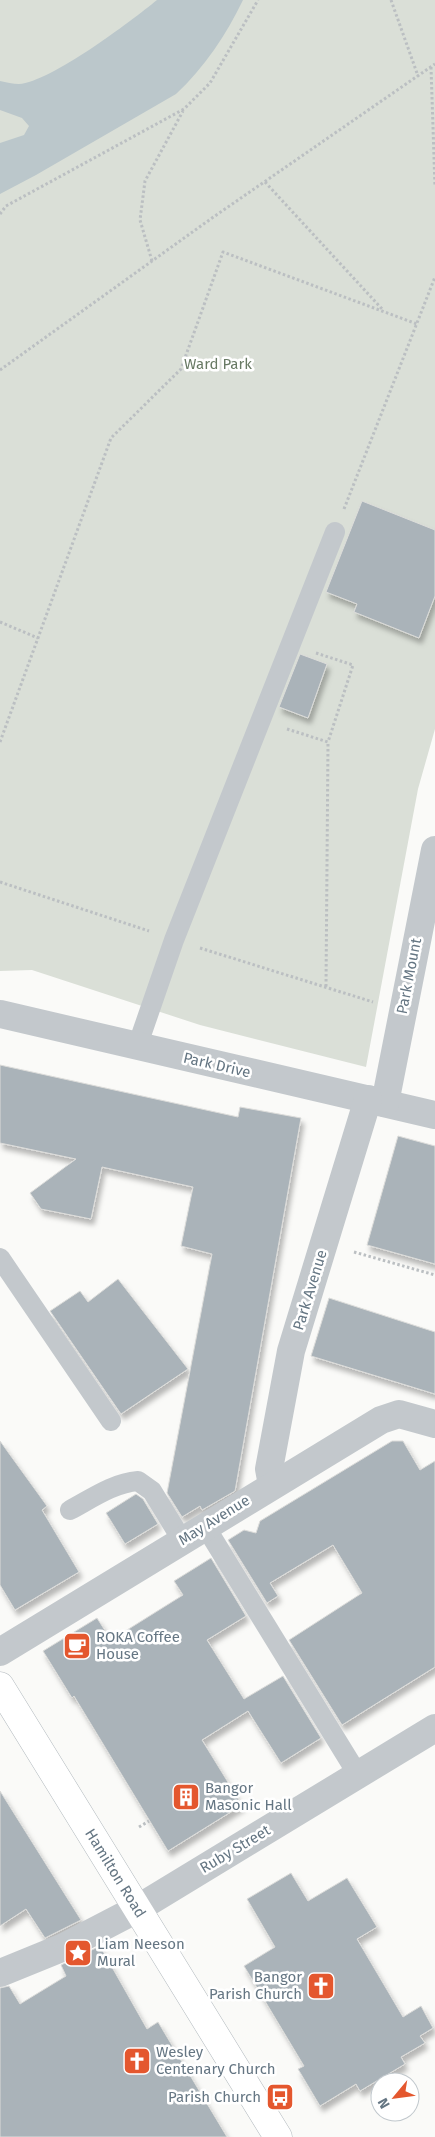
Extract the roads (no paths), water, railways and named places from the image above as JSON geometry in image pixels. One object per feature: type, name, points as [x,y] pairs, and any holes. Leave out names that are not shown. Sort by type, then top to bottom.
[{"type":"main road","name":"Hamilton Road","points":[[0,1686],[73,1801],[137,1909],[278,2137]]},
{"type":"street","name":"Park Mount","points":[[376,1101],[435,850]]},
{"type":"street","name":"Park Drive","points":[[0,1014],[435,1115]]},
{"type":"street","name":"Park Avenue","points":[[272,1485],[269,1469],[291,1351],[324,1243],[376,1101]]},
{"type":"street","name":"May Avenue","points":[[0,1652],[381,1420],[399,1414],[435,1424]]},
{"type":"street","name":"Ruby Street","points":[[0,1973],[64,1947],[137,1909],[435,1728]]},
{"type":"lane","points":[[137,1047],[174,940],[335,532]]},
{"type":"lane","points":[[0,1258],[111,1420]]},
{"type":"lane","points":[[70,1510],[104,1491],[126,1482],[138,1481],[152,1492],[182,1540]]},
{"type":"lane","points":[[205,1526],[358,1775]]},
{"type":"place","name":"ROKA Coffee House","points":[[77,1646]]},
{"type":"place","name":"Bangor Masonic Hall","points":[[186,1797]]},
{"type":"place","name":"Liam Neeson Mural","points":[[78,1953]]},
{"type":"place","name":"Bangor Parish Church","points":[[321,1986]]},
{"type":"place","name":"Wesley Centenary Church","points":[[137,2061]]},
{"type":"place","name":"Parish Church","points":[[280,2097]]},
{"type":"park label","name":"Ward Park","points":[[218,364]]}]
